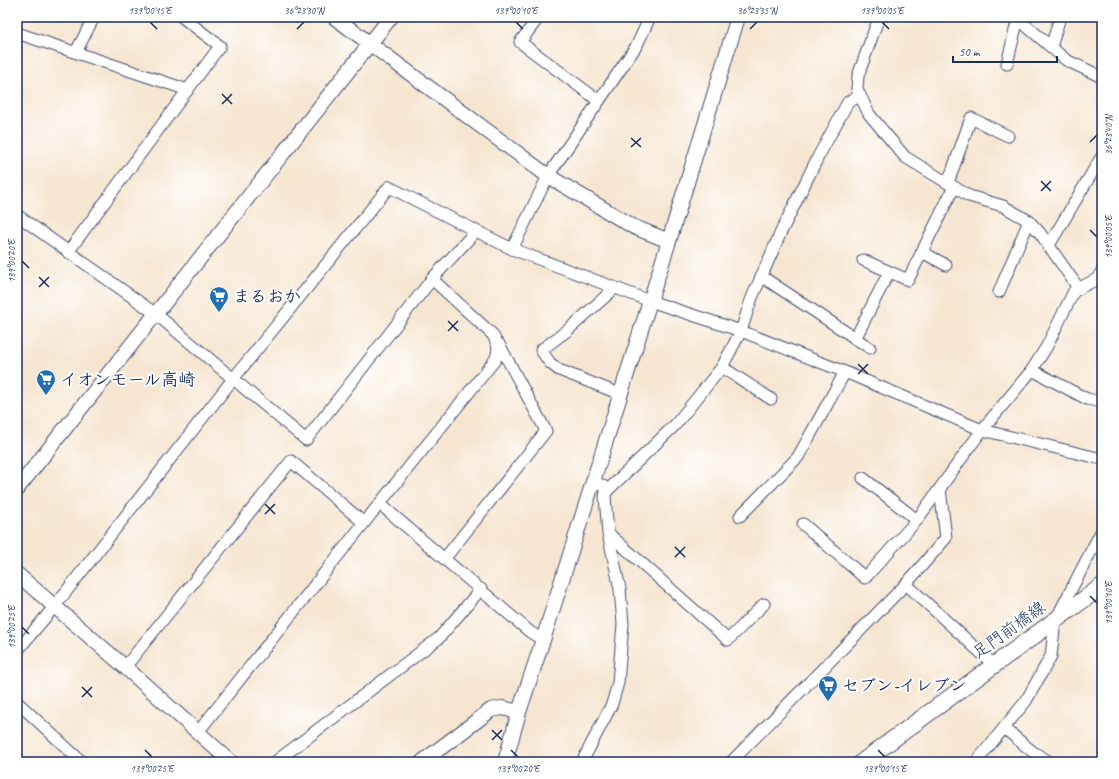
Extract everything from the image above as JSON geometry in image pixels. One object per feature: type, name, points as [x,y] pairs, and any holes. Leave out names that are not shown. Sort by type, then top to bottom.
[{"type":"main road","name":"足門前橋線","points":[[862,762],[1102,586]]},
{"type":"street","points":[[76,52],[94,17]]},
{"type":"street","points":[[68,252],[220,46],[182,17]]},
{"type":"street","points":[[334,17],[548,176],[634,227],[669,241]]},
{"type":"street","points":[[17,489],[391,17]]},
{"type":"street","points":[[538,17],[520,42],[599,101]]},
{"type":"street","points":[[512,249],[548,176],[637,45],[650,17]]},
{"type":"street","points":[[505,762],[519,712],[544,640],[738,17]]},
{"type":"street","points":[[879,17],[858,76],[857,89],[869,114],[905,157],[969,196],[1003,206],[1029,221],[1040,232],[1048,246],[1079,289]]},
{"type":"street","points":[[1051,47],[1060,17]]},
{"type":"street","points":[[1007,64],[1022,19],[1066,60],[1102,77]]},
{"type":"street","points":[[17,33],[188,90]]},
{"type":"street","points":[[582,762],[612,704],[618,683],[624,624],[620,589],[608,533],[605,496],[607,491],[675,426],[722,367],[741,331],[750,300],[761,276],[822,150],[848,102],[860,96]]},
{"type":"street","points":[[863,260],[908,280],[922,252],[951,185],[972,118],[1008,136]]},
{"type":"street","points":[[1048,246],[1102,156]]},
{"type":"street","points":[[17,650],[54,607],[233,379],[389,186],[475,232],[512,249],[650,301],[741,331],[845,372],[982,430],[1102,459]]},
{"type":"street","points":[[17,215],[156,314],[306,440],[432,279],[475,232]]},
{"type":"street","points":[[999,292],[1029,221]]},
{"type":"street","points":[[922,252],[946,265]]},
{"type":"street","points":[[803,524],[865,578],[917,520],[982,430],[1032,370],[1047,346],[1074,291],[1097,279],[1102,271]]},
{"type":"street","points":[[855,339],[889,272]]},
{"type":"street","points":[[761,276],[870,348]]},
{"type":"street","points":[[432,279],[492,334],[546,431],[445,558]]},
{"type":"street","points":[[615,288],[568,330],[541,350],[550,363],[559,370],[620,394]]},
{"type":"street","points":[[198,732],[495,360],[498,353],[498,344]]},
{"type":"street","points":[[722,367],[771,399]]},
{"type":"street","points":[[1032,370],[1087,399],[1102,402]]},
{"type":"street","points":[[740,516],[798,457],[845,372]]},
{"type":"street","points":[[125,667],[291,461],[364,523]]},
{"type":"street","points":[[862,478],[917,520]]},
{"type":"street","points":[[593,481],[603,486],[607,491]]},
{"type":"street","points":[[731,762],[906,584],[946,538],[940,489]]},
{"type":"street","points":[[380,504],[530,632],[544,640]]},
{"type":"street","points":[[976,762],[1026,701],[1051,656],[1055,620],[1102,530]]},
{"type":"street","points":[[608,533],[728,640],[764,604]]},
{"type":"street","points":[[17,574],[125,667],[231,762]]},
{"type":"street","points":[[906,584],[994,665]]},
{"type":"street","points":[[275,762],[439,638],[481,589]]},
{"type":"street","points":[[17,702],[82,762]]},
{"type":"street","points":[[422,762],[491,710],[502,708],[519,712]]},
{"type":"street","points":[[1004,728],[1033,752],[1050,762]]},
{"type":"place","name":"まるおか","points":[[219,313]]},
{"type":"place","name":"イオンモール高崎","points":[[46,396]]},
{"type":"place","name":"セブン-イレブン","points":[[828,702]]}]
